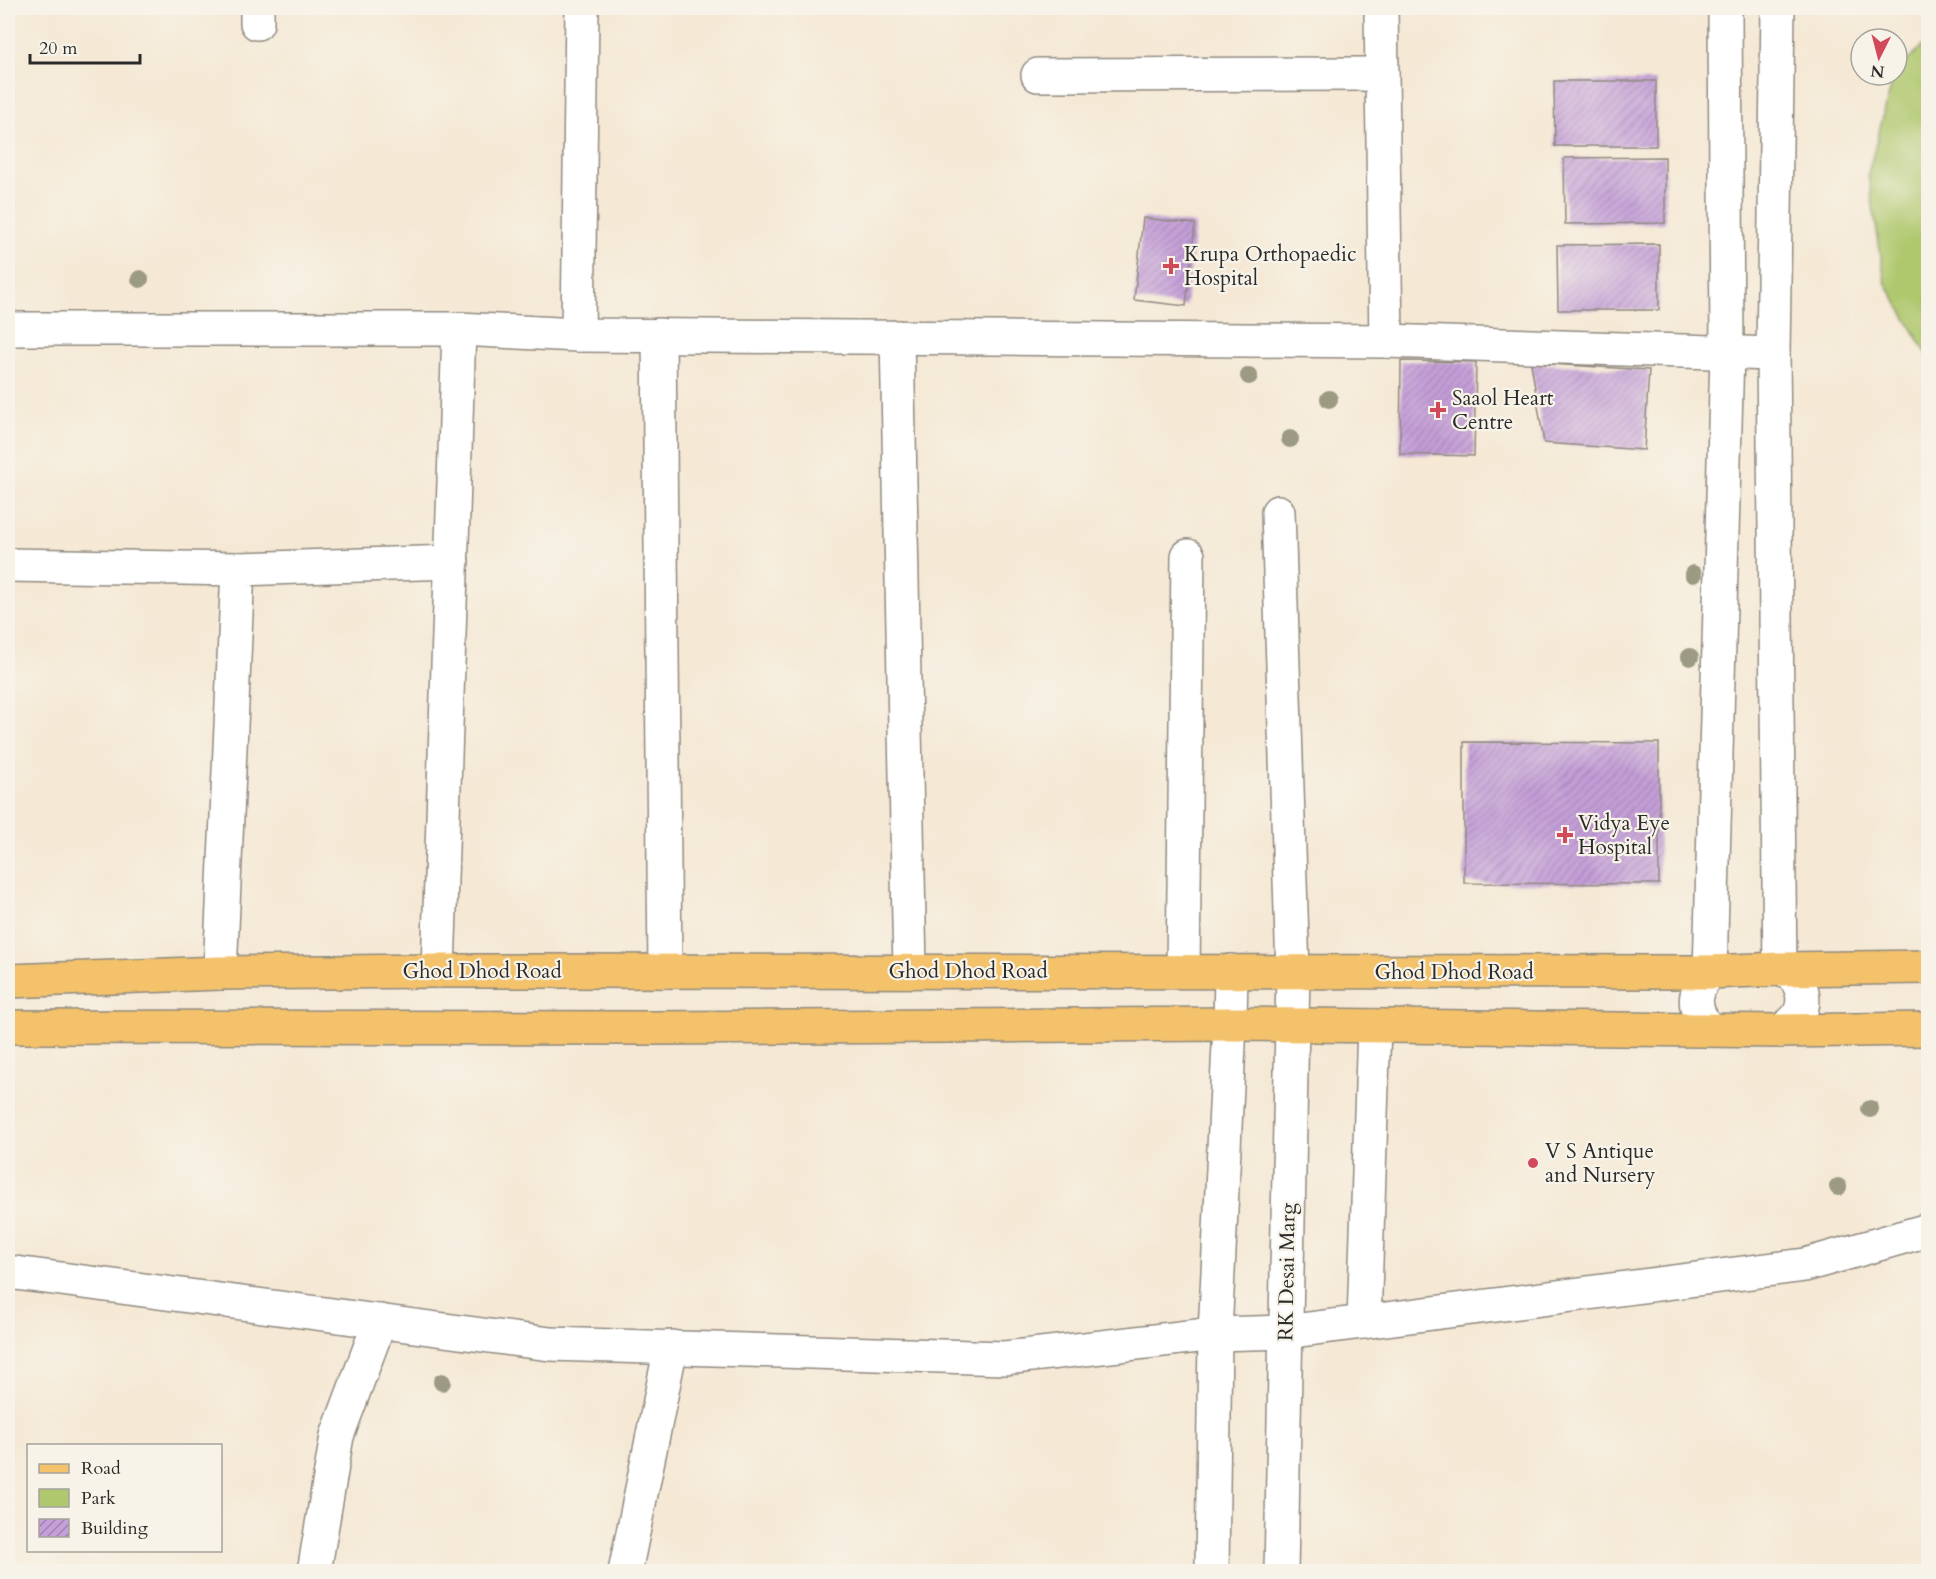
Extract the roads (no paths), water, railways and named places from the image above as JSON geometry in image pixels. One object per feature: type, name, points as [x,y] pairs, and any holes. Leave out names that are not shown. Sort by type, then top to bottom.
[{"type":"main road","name":"Ghod Dhod Road","points":[[8,981],[219,973],[438,971],[1710,972],[1929,967]]},
{"type":"main road","points":[[8,1027],[666,1028],[1230,1024],[1781,1031],[1929,1029]]},
{"type":"street","points":[[578,334],[582,8]]},
{"type":"street","points":[[1381,8],[1386,341]]},
{"type":"street","points":[[1709,1029],[1700,1019],[1696,999],[1703,979],[1710,972],[1727,352],[1725,8]]},
{"type":"street","points":[[1778,8],[1773,354],[1780,969],[1794,976],[1803,996],[1803,1007],[1799,1016],[1781,1031]]},
{"type":"street","points":[[1038,75],[1382,74]]},
{"type":"street","points":[[8,329],[459,329],[578,334],[1386,341],[1773,354]]},
{"type":"street","points":[[438,971],[459,329]]},
{"type":"street","points":[[659,335],[666,971]]},
{"type":"street","points":[[897,337],[910,971]]},
{"type":"street","name":"RK Desai Marg","points":[[1278,513],[1293,972],[1281,1572]]},
{"type":"street","points":[[1183,971],[1188,555]]},
{"type":"street","points":[[8,564],[238,568],[452,562]]},
{"type":"street","points":[[219,973],[238,568]]},
{"type":"street","points":[[1212,1572],[1215,1334],[1231,971]]},
{"type":"street","points":[[1364,1322],[1374,1026]]},
{"type":"street","points":[[8,1272],[550,1344],[1005,1358],[1215,1334],[1285,1332],[1805,1265],[1929,1230]]},
{"type":"street","points":[[314,1572],[337,1436],[380,1321]]},
{"type":"street","points":[[625,1572],[671,1347]]},
{"type":"place","name":"Krupa Orthopaedic Hospital","points":[[1171,266]]},
{"type":"place","name":"Saaol Heart Centre","points":[[1438,410]]},
{"type":"place","name":"Vidya Eye Hospital","points":[[1565,835]]},
{"type":"place","name":"V S Antique and Nursery","points":[[1533,1163]]}]
